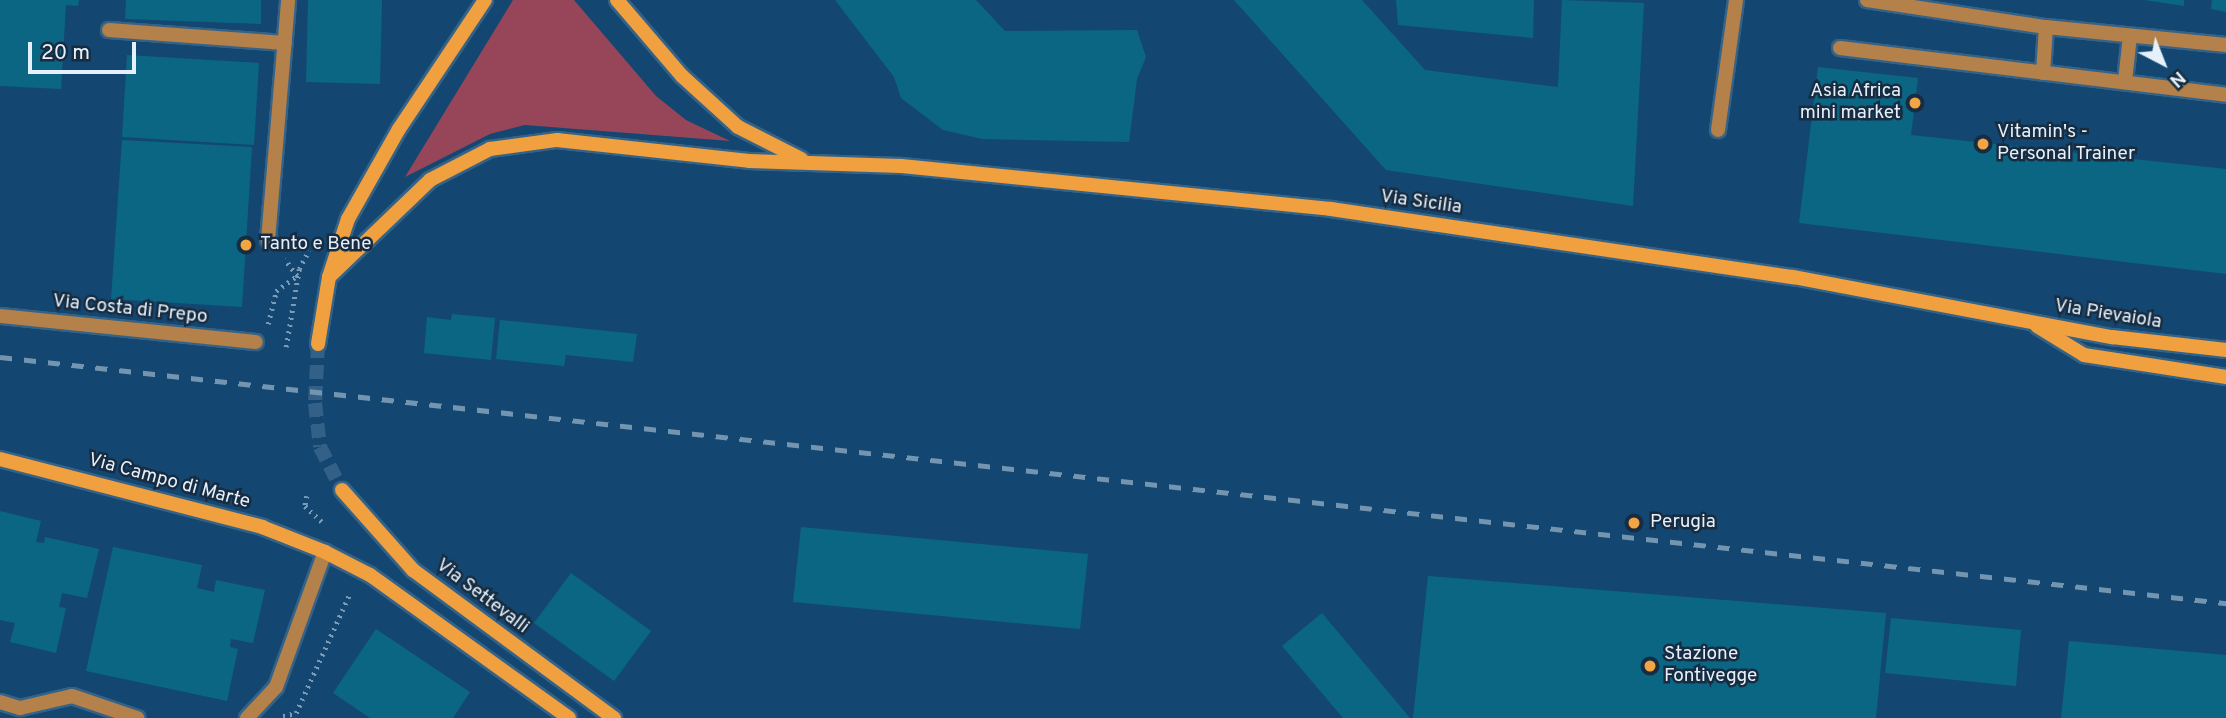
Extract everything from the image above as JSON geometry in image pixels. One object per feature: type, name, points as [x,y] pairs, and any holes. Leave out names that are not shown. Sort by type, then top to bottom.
[{"type":"main road","points":[[318,344],[329,277],[354,208],[399,129],[485,0]]},
{"type":"main road","points":[[617,0],[647,30],[682,76],[738,127],[806,161]]},
{"type":"main road","points":[[631,0],[647,30]]},
{"type":"main road","name":"Via Sicilia","points":[[329,277],[430,180],[490,149],[556,140],[748,161],[901,166],[1331,209],[1793,277],[2027,320]]},
{"type":"main road","name":"Via Pievaiola","points":[[2027,320],[2112,337],[2226,351]]},
{"type":"main road","name":"Via Pievaiola","points":[[2027,320],[2084,355],[2226,377]]},
{"type":"main road","name":"Via Campo di Marte","points":[[0,459],[262,527],[325,552],[370,575],[569,718]]},
{"type":"main road","name":"Via Settevalli","points":[[342,490],[413,570],[614,718]]},
{"type":"street","points":[[268,240],[288,0]]},
{"type":"street","points":[[1718,130],[1736,0]]},
{"type":"street","points":[[1867,0],[2046,27],[2226,45]]},
{"type":"street","points":[[2043,73],[2046,27]]},
{"type":"street","points":[[109,30],[285,43]]},
{"type":"street","points":[[2125,81],[2130,36]]},
{"type":"street","points":[[1840,48],[2226,95]]},
{"type":"street","name":"Via Costa di Prepo","points":[[0,316],[256,342]]},
{"type":"street","points":[[247,718],[276,687],[325,552]]},
{"type":"street","points":[[0,702],[20,708],[72,696],[137,718]]},
{"type":"path","points":[[273,318],[276,291],[297,276]]},
{"type":"path","points":[[305,506],[307,496]]},
{"type":"path","points":[[296,713],[349,595]]},
{"type":"shaded area","points":[[513,0],[574,0],[656,96],[686,120],[730,141],[525,125],[490,134],[405,177]]},
{"type":"building","points":[[0,0],[79,0],[78,6],[66,5],[61,89],[0,86]]},
{"type":"building","points":[[126,0],[261,0],[261,24],[125,19]]},
{"type":"building","points":[[308,0],[382,0],[380,84],[306,82]]},
{"type":"building","points":[[835,0],[976,0],[1005,31],[1137,30],[1146,57],[1137,79],[1129,142],[982,139],[943,130],[901,98],[894,77]]},
{"type":"building","points":[[1234,0],[1362,0],[1425,70],[1558,87],[1562,0],[1644,3],[1633,206],[1386,170]]},
{"type":"building","points":[[1396,0],[1534,0],[1533,38],[1398,25]]},
{"type":"building","points":[[2144,0],[2184,0],[2184,6]]},
{"type":"building","points":[[2212,0],[2226,0],[2226,12],[2211,9]]},
{"type":"building","points":[[127,55],[259,63],[254,145],[122,137]]},
{"type":"building","points":[[1818,67],[1918,78],[1911,135],[2226,169],[2226,274],[1799,223]]},
{"type":"building","points":[[122,140],[252,147],[242,307],[111,299]]},
{"type":"building","points":[[452,314],[495,318],[491,360],[424,353],[427,317],[451,320]]},
{"type":"building","points":[[500,320],[637,334],[633,362],[566,355],[564,366],[496,359]]},
{"type":"building","points":[[0,511],[41,521],[36,542],[44,543],[45,537],[99,549],[87,598],[62,593],[59,607],[66,608],[56,653],[10,642],[15,623],[0,620]]},
{"type":"building","points":[[801,527],[1088,554],[1080,629],[793,602]]},
{"type":"building","points":[[113,547],[202,565],[197,588],[214,592],[216,580],[265,590],[253,643],[231,639],[230,647],[238,649],[227,701],[86,671]]},
{"type":"building","points":[[571,573],[651,631],[614,681],[534,623]]},
{"type":"building","name":"Stazione Fontivegge","points":[[1428,576],[1886,613],[1876,718],[1413,718]]},
{"type":"building","points":[[1322,613],[1410,718],[1343,718],[1282,646]]},
{"type":"building","points":[[1891,618],[2021,630],[2016,686],[1885,673]]},
{"type":"building","points":[[376,629],[470,692],[453,718],[370,718],[333,693]]},
{"type":"building","points":[[2069,641],[2226,655],[2226,718],[2061,718]]},
{"type":"tunnel","points":[[318,344],[315,403],[320,447],[342,490]]},
{"type":"railway","points":[[0,357],[2226,603]]},
{"type":"place","name":"Asia Africa mini market","points":[[1915,103]]},
{"type":"place","name":"Vitamin's - Personal Trainer","points":[[1983,144]]},
{"type":"place","name":"Tanto e Bene","points":[[246,245]]},
{"type":"place","name":"Perugia","points":[[1634,523]]},
{"type":"place","name":"Stazione Fontivegge","points":[[1650,666]]}]
